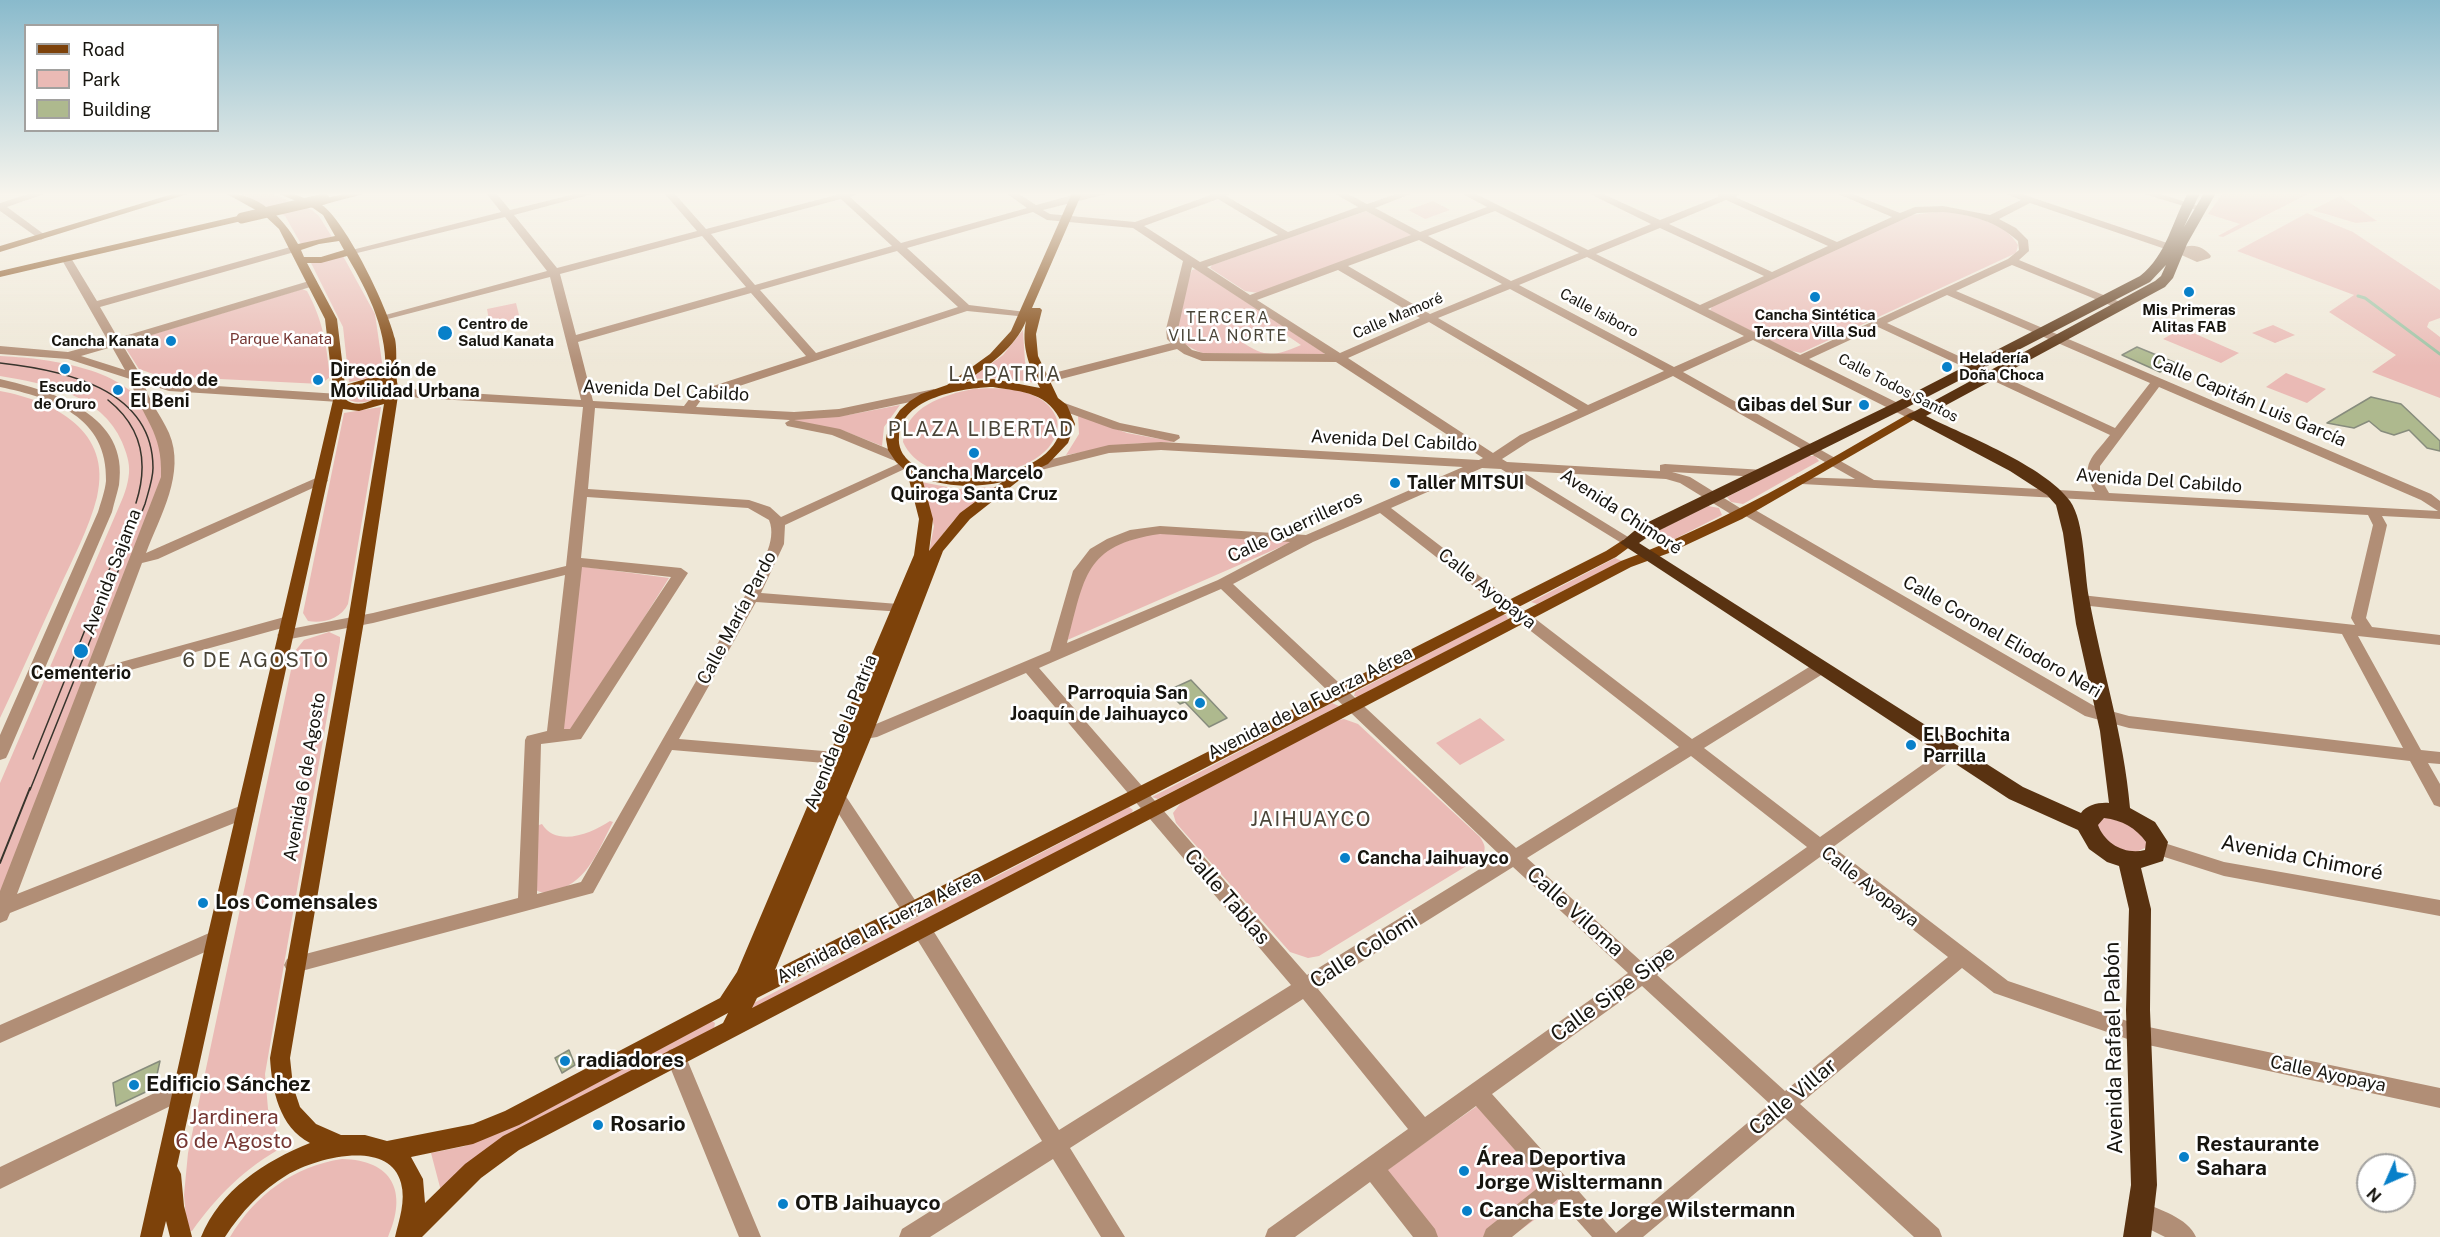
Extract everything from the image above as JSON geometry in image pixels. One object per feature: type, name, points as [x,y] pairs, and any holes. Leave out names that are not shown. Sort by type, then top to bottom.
[{"type":"highway","name":"Avenida de la Fuerza Aérea","points":[[1628,543],[1646,530],[1712,496],[1975,368],[2151,275],[2176,251]]},
{"type":"highway","name":"Avenida de la Fuerza Aérea","points":[[1914,416],[2152,291],[2167,278],[2178,251]]},
{"type":"highway","name":"Calle Todos Santos","points":[[1914,416],[2013,468],[2053,492]]},
{"type":"highway","points":[[2053,492],[2064,505],[2081,600],[2119,772],[2121,812]]},
{"type":"highway","name":"Avenida Chimoré","points":[[1628,543],[1952,752],[2032,801],[2086,825]]},
{"type":"highway","points":[[2096,812],[2121,812],[2148,827],[2154,834],[2158,848],[2155,855],[2149,859],[2128,860],[2099,846],[2090,835],[2086,825],[2087,819],[2096,812]]},
{"type":"highway","name":"Avenida Rafael Pabón","points":[[2128,860],[2139,909],[2139,1034],[2144,1185],[2139,1225]]},
{"type":"main road","points":[[0,268],[90,251]]},
{"type":"main road","points":[[0,274],[101,251]]},
{"type":"main road","points":[[151,1237],[339,395],[334,329],[295,251]]},
{"type":"main road","points":[[1029,315],[1030,354],[1042,380],[1068,420],[1067,436],[1057,452],[1021,474],[992,481],[963,482],[935,478],[906,464],[891,439],[894,428],[909,408],[941,391],[1000,351],[1029,315],[1056,251]]},
{"type":"main road","points":[[300,260],[321,260],[349,252]]},
{"type":"main road","name":"Avenida 6 de Agosto","points":[[339,1145],[306,1130],[296,1119],[281,1083],[280,1058],[294,965],[356,621],[393,372],[383,313],[349,252]]},
{"type":"main road","points":[[339,395],[359,384],[377,381],[391,391]]},
{"type":"main road","points":[[941,391],[975,384],[1010,384],[1026,387],[1056,402]]},
{"type":"main road","points":[[339,395],[349,407],[363,407]]},
{"type":"main road","name":"Avenida de la Fuerza Aérea","points":[[406,1237],[488,1158],[511,1143],[1626,564],[1673,548],[1802,480],[1914,416]]},
{"type":"main road","name":"Avenida de la Patria","points":[[730,1029],[749,994],[764,974],[837,797],[846,734],[921,555],[926,530],[924,506],[906,464]]},
{"type":"main road","name":"Avenida de la Patria","points":[[726,1005],[745,977],[844,758],[864,735],[936,550],[965,516],[1021,474]]},
{"type":"main road","name":"Avenida de la Fuerza Aérea","points":[[388,1151],[473,1134],[512,1118],[726,1005],[1628,543]]},
{"type":"main road","points":[[772,955],[782,967],[803,966]]},
{"type":"main road","points":[[212,1237],[230,1209],[266,1177],[306,1154],[339,1145],[370,1145],[388,1151],[404,1165],[414,1185],[414,1209],[406,1237]]},
{"type":"main road","points":[[170,1153],[173,1206],[181,1237]]},
{"type":"street","points":[[95,305],[288,251]]},
{"type":"street","points":[[349,252],[354,251]]},
{"type":"street","points":[[536,251],[551,269],[590,408],[583,493],[555,735]]},
{"type":"street","points":[[383,313],[620,251]]},
{"type":"street","points":[[720,251],[813,357]]},
{"type":"street","points":[[571,340],[890,251]]},
{"type":"street","points":[[903,251],[966,308]]},
{"type":"street","name":"Avenida Chimoré","points":[[1175,251],[1493,459],[1628,543]]},
{"type":"street","points":[[1199,266],[1244,251]]},
{"type":"street","points":[[1249,299],[1381,251]]},
{"type":"street","name":"Calle Isiboro","points":[[1447,251],[1811,448]]},
{"type":"street","name":"Calle Todos Santos","points":[[1584,251],[1914,416]]},
{"type":"street","name":"Calle Mamoré","points":[[1340,358],[1429,318],[1598,251]]},
{"type":"street","points":[[1718,251],[1773,276]]},
{"type":"street","points":[[1700,309],[1827,251]]},
{"type":"street","points":[[1800,358],[2012,261],[2024,251]]},
{"type":"street","name":"Avenida Sajama","points":[[1,912],[165,488],[170,460],[164,433],[139,394],[136,378],[68,260]]},
{"type":"street","points":[[1189,260],[1172,329],[1173,339],[1178,345],[1195,354],[1213,358],[1340,358]]},
{"type":"street","points":[[2012,261],[2121,306]]},
{"type":"street","points":[[1341,266],[1587,410]]},
{"type":"street","points":[[69,356],[313,283]]},
{"type":"street","name":"Calle Capitán Luis García","points":[[1947,291],[2426,497],[2440,507]]},
{"type":"street","points":[[687,410],[697,397],[711,391],[966,308],[1029,315]]},
{"type":"street","points":[[1878,323],[2115,433]]},
{"type":"street","name":"Calle Guerrilleros","points":[[846,734],[864,735],[1223,583],[1308,539],[1493,459],[1525,438],[1753,336]]},
{"type":"street","points":[[1042,380],[1178,345]]},
{"type":"street","points":[[0,350],[39,351],[69,356],[169,387],[339,395]]},
{"type":"street","points":[[2104,495],[2093,477],[2093,466],[2115,433],[2157,381]]},
{"type":"street","name":"Avenida Sajama","points":[[0,383],[58,399],[84,415],[109,447],[115,474],[105,512],[0,754]]},
{"type":"street","name":"Avenida Del Cabildo","points":[[363,407],[391,391],[419,400],[817,415],[869,408],[941,391]]},
{"type":"street","name":"Avenida Del Cabildo","points":[[1056,402],[1117,426],[1167,437],[1493,459],[1759,473]]},
{"type":"street","name":"Avenida Del Cabildo","points":[[590,408],[795,424],[836,432],[906,464]]},
{"type":"street","name":"Avenida Del Cabildo","points":[[1037,466],[1109,449],[1161,446],[1677,476],[1742,512]]},
{"type":"street","name":"Avenida Del Cabildo","points":[[1811,448],[1876,483]]},
{"type":"street","points":[[583,493],[749,504],[770,513],[778,523],[906,464]]},
{"type":"street","name":"Avenida Del Cabildo","points":[[1802,480],[2440,515]]},
{"type":"street","points":[[138,559],[153,556],[321,481]]},
{"type":"street","name":"Calle Ayopaya","points":[[1382,508],[2001,987],[2139,1034],[2440,1098]]},
{"type":"street","points":[[2367,632],[2358,618],[2380,525],[2372,511]]},
{"type":"street","name":"Calle Coronel Eliodoro Neri","points":[[1742,512],[2076,705],[2107,717],[2129,722],[2440,758]]},
{"type":"street","name":"Calle María Pardo","points":[[527,904],[587,888],[752,597],[776,544],[778,523]]},
{"type":"street","points":[[1057,652],[1080,571],[1095,552],[1112,542],[1130,534],[1160,530],[1308,539]]},
{"type":"street","points":[[94,675],[287,628],[356,621],[575,565],[681,573],[575,735],[555,735],[533,740],[527,904],[294,965]]},
{"type":"street","name":"Calle Viloma","points":[[1223,583],[1514,857],[1931,1237]]},
{"type":"street","points":[[752,597],[898,609]]},
{"type":"street","points":[[2081,600],[2440,640]]},
{"type":"street","points":[[2348,631],[2440,800]]},
{"type":"street","name":"Calle Tablas","points":[[1028,665],[1305,987],[1423,1131]]},
{"type":"street","name":"Calle Colomi","points":[[910,1237],[1305,987],[1820,668]]},
{"type":"street","points":[[668,744],[844,758]]},
{"type":"street","name":"Calle Sipe Sipe","points":[[1276,1237],[1478,1093],[1641,972],[1952,752]]},
{"type":"street","points":[[837,797],[912,910]]},
{"type":"street","points":[[1,912],[246,811]]},
{"type":"street","name":"Avenida Chimoré","points":[[2158,848],[2224,869],[2440,908]]},
{"type":"street","points":[[922,930],[1114,1237]]},
{"type":"street","points":[[0,1034],[216,938]]},
{"type":"street","name":"Calle Villar","points":[[1626,1237],[1961,957]]},
{"type":"street","points":[[676,1057],[750,1237]]},
{"type":"street","points":[[0,1178],[184,1089]]},
{"type":"street","points":[[1478,1093],[1607,1237]]},
{"type":"street","points":[[1372,1167],[1427,1237]]},
{"type":"street","points":[[1494,1237],[1560,1184]]},
{"type":"street","points":[[2139,1225],[2162,1222],[2185,1237]]},
{"type":"green space","points":[[1253,251],[1370,251],[1258,293],[1245,291],[1210,268],[1212,265]]},
{"type":"green space","points":[[1833,251],[2017,251],[2016,253],[1801,353],[1792,351],[1710,311],[1712,306]]},
{"type":"green space","points":[[2237,251],[2381,251],[2440,290],[2440,318],[2429,322],[2427,327],[2440,337],[2440,398],[2372,372],[2396,355],[2329,312],[2354,295]]},
{"type":"green space","points":[[343,256],[375,314],[384,376],[349,382],[343,327],[311,263]]},
{"type":"green space","points":[[1196,269],[1324,355],[1202,353],[1189,346],[1179,336],[1178,322],[1192,270]],"holes":[[[1273,326],[1301,345],[1283,352],[1269,354],[1256,350],[1239,340]]]},
{"type":"green space","name":"Parque Kanata","points":[[302,289],[307,291],[312,302],[325,342],[330,377],[321,384],[159,376],[139,369],[125,347],[131,341]]},
{"type":"green space","points":[[516,303],[520,319],[490,326],[487,309]]},
{"type":"green space","points":[[2273,325],[2295,335],[2275,343],[2252,333]]},
{"type":"green space","points":[[2182,328],[2239,353],[2221,363],[2163,339]]},
{"type":"green space","points":[[1023,330],[1025,362],[1037,383],[1004,378],[970,379],[1003,355]]},
{"type":"green space","points":[[0,356],[60,363],[102,375],[120,384],[136,395],[147,410],[166,467],[0,897],[0,783],[122,501],[128,483],[129,469],[122,442],[113,426],[101,413],[70,394],[35,383],[0,376]]},
{"type":"green space","points":[[2286,373],[2326,389],[2307,403],[2266,387]]},
{"type":"green space","points":[[374,386],[382,391],[375,398],[362,402],[349,400],[349,394],[357,389]]},
{"type":"green space","points":[[973,389],[1008,389],[1031,394],[1042,400],[1056,417],[1058,425],[1054,440],[1035,459],[1017,468],[973,476],[951,474],[931,468],[914,457],[903,442],[905,430],[918,411],[938,399]]},
{"type":"green space","points":[[0,391],[40,402],[75,423],[88,437],[96,454],[100,474],[94,509],[85,533],[0,718]]},
{"type":"green space","points":[[900,405],[884,427],[882,446],[844,431],[784,419],[848,415]]},
{"type":"green space","points":[[381,407],[348,604],[336,617],[319,622],[308,621],[303,613],[344,413]]},
{"type":"green space","points":[[1078,415],[1127,433],[1176,442],[1127,444],[1066,455],[1079,434]]},
{"type":"green space","points":[[1808,456],[1815,456],[1819,461],[1743,504],[1731,502],[1727,497]]},
{"type":"green space","points":[[921,482],[958,489],[995,487],[954,520],[929,552],[934,526]]},
{"type":"green space","points":[[1708,506],[1719,508],[1722,515],[1665,544],[1660,537],[1651,534]]},
{"type":"green space","points":[[1150,533],[1294,541],[1065,641],[1085,572],[1110,547]]},
{"type":"green space","points":[[1615,558],[1622,561],[1537,604],[1531,602]]},
{"type":"green space","points":[[579,566],[669,578],[578,723],[570,730],[562,729]]},
{"type":"green space","points":[[1502,615],[1506,615],[1508,619],[1358,697],[1354,696],[1355,692]]},
{"type":"green space","name":"Jardinera 6 de Agosto","points":[[329,632],[340,637],[340,642],[265,1074],[268,1109],[283,1147],[244,1174],[211,1206],[192,1231],[187,1230],[184,1195],[188,1153],[295,651],[304,640]]},
{"type":"green space","points":[[1332,703],[1339,706],[1158,799],[1152,797]]},
{"type":"green space","points":[[1480,718],[1505,740],[1460,765],[1436,743]]},
{"type":"green space","points":[[1344,719],[1358,724],[1480,837],[1485,849],[1481,857],[1319,956],[1308,958],[1290,952],[1176,823],[1173,813],[1183,800],[1334,721]]},
{"type":"green space","points":[[1129,807],[1133,810],[1131,814],[753,1012],[750,1005]]},
{"type":"green space","points":[[2105,817],[2136,826],[2147,844],[2145,848],[2134,853],[2109,846],[2096,823]]},
{"type":"green space","points":[[610,821],[613,822],[598,852],[578,879],[558,890],[544,893],[536,890],[536,826],[542,824],[548,831],[565,837],[585,834]]},
{"type":"green space","points":[[712,1021],[715,1023],[714,1028],[441,1191],[431,1153],[465,1146]]},
{"type":"green space","name":"Área Deportiva Jorge Wisltermann","points":[[1477,1106],[1560,1201],[1511,1237],[1436,1237],[1388,1177],[1388,1169]]},
{"type":"green space","points":[[342,1159],[374,1165],[392,1182],[396,1193],[396,1206],[394,1221],[388,1237],[230,1237],[251,1208],[277,1185],[308,1168]]},
{"type":"building","points":[[2137,347],[2176,363],[2160,372],[2122,355]]},
{"type":"building","points":[[2371,397],[2401,404],[2440,441],[2440,451],[2427,448],[2409,430],[2394,435],[2381,431],[2369,421],[2354,428],[2327,423]]},
{"type":"building","name":"Parroquia San Joaquín de Jaihuayco","points":[[1191,680],[1227,718],[1209,727],[1185,702],[1180,704],[1167,691]]},
{"type":"building","name":"radiadores","points":[[569,1050],[575,1065],[562,1073],[555,1058]]},
{"type":"building","name":"Edificio Sánchez","points":[[160,1061],[154,1088],[116,1106],[113,1083]]},
{"type":"waterway","points":[[2358,296],[2365,298],[2440,354]]},
{"type":"tram line","points":[[0,363],[25,366],[76,378],[100,388],[121,401],[138,419],[149,441],[153,468],[145,504],[30,790]]},
{"type":"tram line","points":[[108,400],[129,422],[140,446],[142,473],[136,503]]},
{"type":"tram line","points":[[33,759],[126,528]]},
{"type":"tram line","points":[[0,863],[30,788]]},
{"type":"place","name":"Mis Primeras Alitas FAB","points":[[2189,292]]},
{"type":"place","name":"Cancha Sintética Tercera Villa Sud","points":[[1815,297]]},
{"type":"place","name":"Centro de Salud Kanata","points":[[445,333]]},
{"type":"place","name":"Cancha Kanata","points":[[171,341]]},
{"type":"place","name":"Heladería Doña Choca","points":[[1947,367]]},
{"type":"place","name":"Escudo de Oruro","points":[[65,369]]},
{"type":"place","name":"Dirección de Movilidad Urbana","points":[[318,380]]},
{"type":"place","name":"Escudo de El Beni","points":[[118,390]]},
{"type":"place","name":"Gibas del Sur","points":[[1864,405]]},
{"type":"place","name":"Cancha Marcelo Quiroga Santa Cruz","points":[[974,453]]},
{"type":"place","name":"Taller MITSUI","points":[[1395,483]]},
{"type":"place","name":"Cementerio","points":[[81,651]]},
{"type":"place","name":"Parroquia San Joaquín de Jaihuayco","points":[[1200,703]]},
{"type":"place","name":"El Bochita Parrilla","points":[[1911,745]]},
{"type":"place","name":"Cancha Jaihuayco","points":[[1345,858]]},
{"type":"place","name":"Los Comensales","points":[[203,903]]},
{"type":"place","name":"radiadores","points":[[565,1061]]},
{"type":"place","name":"Edificio Sánchez","points":[[134,1085]]},
{"type":"place","name":"Rosario","points":[[598,1125]]},
{"type":"place","name":"Restaurante Sahara","points":[[2184,1157]]},
{"type":"place","name":"Área Deportiva Jorge Wisltermann","points":[[1464,1171]]},
{"type":"place","name":"OTB Jaihuayco","points":[[783,1204]]},
{"type":"place","name":"Cancha Este Jorge Wilstermann","points":[[1467,1211]]},
{"type":"district","name":"TERCERA VILLA NORTE","points":[[1228,327]]},
{"type":"district","name":"LA PATRIA","points":[[1005,375]]},
{"type":"district","name":"PLAZA LIBERTAD","points":[[981,430]]},
{"type":"district","name":"6 DE AGOSTO","points":[[256,661]]},
{"type":"district","name":"JAIHUAYCO","points":[[1311,820]]}]
